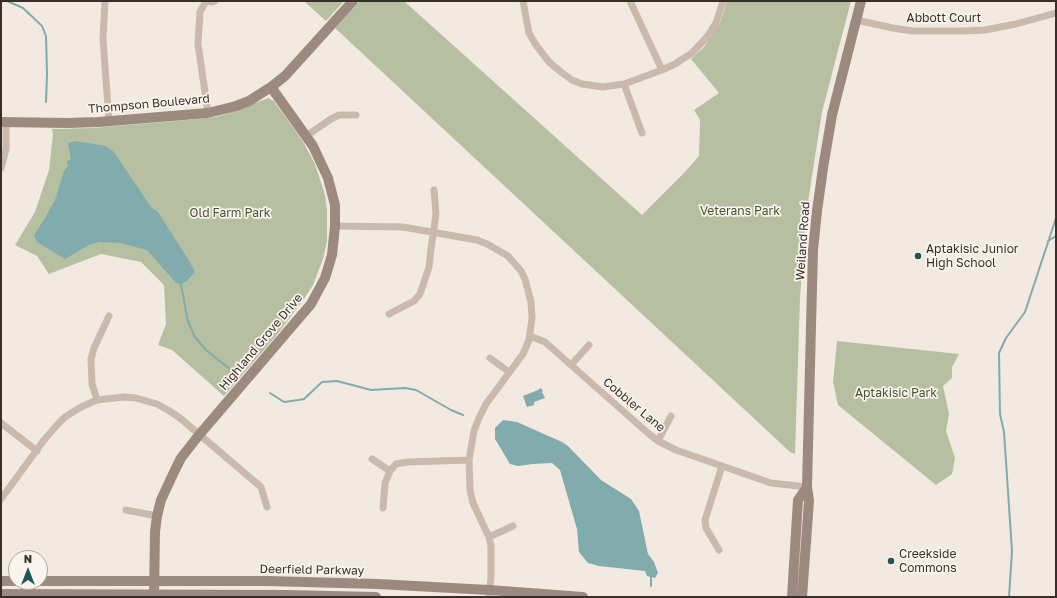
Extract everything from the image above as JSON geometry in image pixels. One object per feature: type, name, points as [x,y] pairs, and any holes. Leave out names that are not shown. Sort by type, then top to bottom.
[{"type":"main road","name":"Thompson Boulevard","points":[[4,122],[68,123],[109,121],[208,113],[242,103],[271,87],[285,76],[353,1]]},
{"type":"main road","name":"Weiland Road","points":[[802,597],[809,501],[807,487],[813,250],[817,211],[832,115],[861,1]]},
{"type":"main road","name":"Highland Grove Drive","points":[[154,596],[155,532],[157,516],[161,500],[174,472],[182,458],[199,435],[311,304],[325,278],[334,244],[335,205],[328,178],[316,152],[306,136],[271,87]]},
{"type":"main road","name":"Weiland Road","points":[[792,597],[798,500],[807,487]]},
{"type":"main road","name":"Deerfield Parkway","points":[[48,581],[378,584],[489,594],[583,597]]},
{"type":"main road","name":"Deerfield Parkway","points":[[1,594],[154,596],[286,595],[376,597]]},
{"type":"street","points":[[105,1],[103,39],[109,121]]},
{"type":"street","points":[[208,113],[198,44],[200,12],[206,1],[215,1]]},
{"type":"street","points":[[523,1],[529,33],[542,53],[560,72],[572,80],[587,85],[603,87],[624,84],[662,70],[692,53],[716,23],[722,1]]},
{"type":"street","points":[[630,1],[662,70]]},
{"type":"street","name":"Abbott Court","points":[[856,20],[913,31],[965,32],[1016,24],[1056,13]]},
{"type":"street","points":[[624,84],[642,133]]},
{"type":"street","points":[[306,136],[339,115],[356,115]]},
{"type":"street","points":[[1,168],[6,149],[4,122]]},
{"type":"street","points":[[389,314],[414,301],[420,294],[429,267],[436,214],[434,190]]},
{"type":"street","points":[[335,226],[403,228],[477,240],[503,252],[515,263],[526,278],[529,288],[532,318],[530,336],[523,354],[486,404],[479,418],[474,430],[469,460],[470,490],[473,502],[489,537],[492,556],[489,594]]},
{"type":"street","points":[[97,400],[92,384],[91,359],[94,348],[109,316]]},
{"type":"street","name":"Cobbler Lane","points":[[530,336],[545,342],[658,441],[676,450],[771,482],[807,487]]},
{"type":"street","points":[[571,365],[589,344]]},
{"type":"street","points":[[490,358],[510,372]]},
{"type":"street","points":[[1,499],[58,424],[65,417],[81,407],[97,400],[124,397],[136,398],[152,403],[168,410],[180,418],[261,487],[267,506]]},
{"type":"street","points":[[658,441],[671,416]]},
{"type":"street","points":[[1,423],[37,451]]},
{"type":"street","points":[[372,459],[390,471]]},
{"type":"street","points":[[382,508],[385,483],[390,471],[396,464],[408,462],[469,460]]},
{"type":"street","points":[[719,550],[706,528],[705,520],[722,466]]},
{"type":"street","points":[[126,510],[157,516]]},
{"type":"street","points":[[489,537],[513,526]]},
{"type":"green space","points":[[304,1],[344,1],[326,21]]},
{"type":"green space","name":"Veterans Park","points":[[360,1],[404,1],[642,215],[699,156],[700,120],[694,110],[719,93],[691,59],[704,47],[720,23],[727,1],[851,1],[822,112],[806,215],[800,298],[795,454],[790,452],[335,28]]},
{"type":"green space","name":"Old Farm Park","points":[[268,98],[274,101],[302,140],[315,164],[325,195],[327,210],[327,241],[323,259],[313,285],[304,299],[276,336],[224,396],[172,350],[158,345],[166,324],[164,285],[141,262],[101,254],[49,274],[37,256],[15,245],[35,212],[49,170],[53,135],[52,129],[93,128],[215,117]]},
{"type":"green space","name":"Aptakisic Park","points":[[837,341],[959,354],[952,367],[952,378],[943,386],[949,414],[946,431],[955,458],[952,474],[936,485],[838,405],[833,382]]},
{"type":"water","points":[[75,141],[106,146],[114,152],[151,207],[158,212],[188,259],[195,272],[187,281],[181,284],[176,283],[147,250],[120,243],[99,242],[89,245],[65,259],[37,242],[34,235],[55,200],[64,171],[68,166],[67,161],[71,159],[68,143]]},
{"type":"water","points":[[540,388],[543,390],[542,392],[545,398],[534,402],[534,405],[527,407],[523,396]]},
{"type":"water","points":[[503,420],[517,422],[562,442],[568,446],[601,480],[631,499],[639,511],[648,554],[654,562],[658,573],[655,578],[647,576],[645,571],[599,566],[588,563],[579,552],[577,529],[560,470],[552,463],[518,466],[510,464],[495,439],[495,428]]},
{"type":"waterway","points":[[7,1],[23,8],[42,26],[46,36],[46,102]]},
{"type":"waterway","points":[[1009,597],[1012,551],[1004,432],[1000,414],[999,353],[1006,338],[1025,312],[1056,218]]},
{"type":"waterway","points":[[1048,241],[1056,236]]},
{"type":"waterway","points":[[181,284],[188,322],[195,337],[206,350],[231,370]]},
{"type":"waterway","points":[[270,393],[284,402],[304,399],[322,382],[337,381],[371,390],[405,388],[416,390],[451,410],[463,415]]},
{"type":"waterway","points":[[651,577],[651,586]]},
{"type":"place","name":"Aptakisic Junior High School","points":[[918,256]]},
{"type":"place","name":"Creekside Commons","points":[[891,561]]}]
